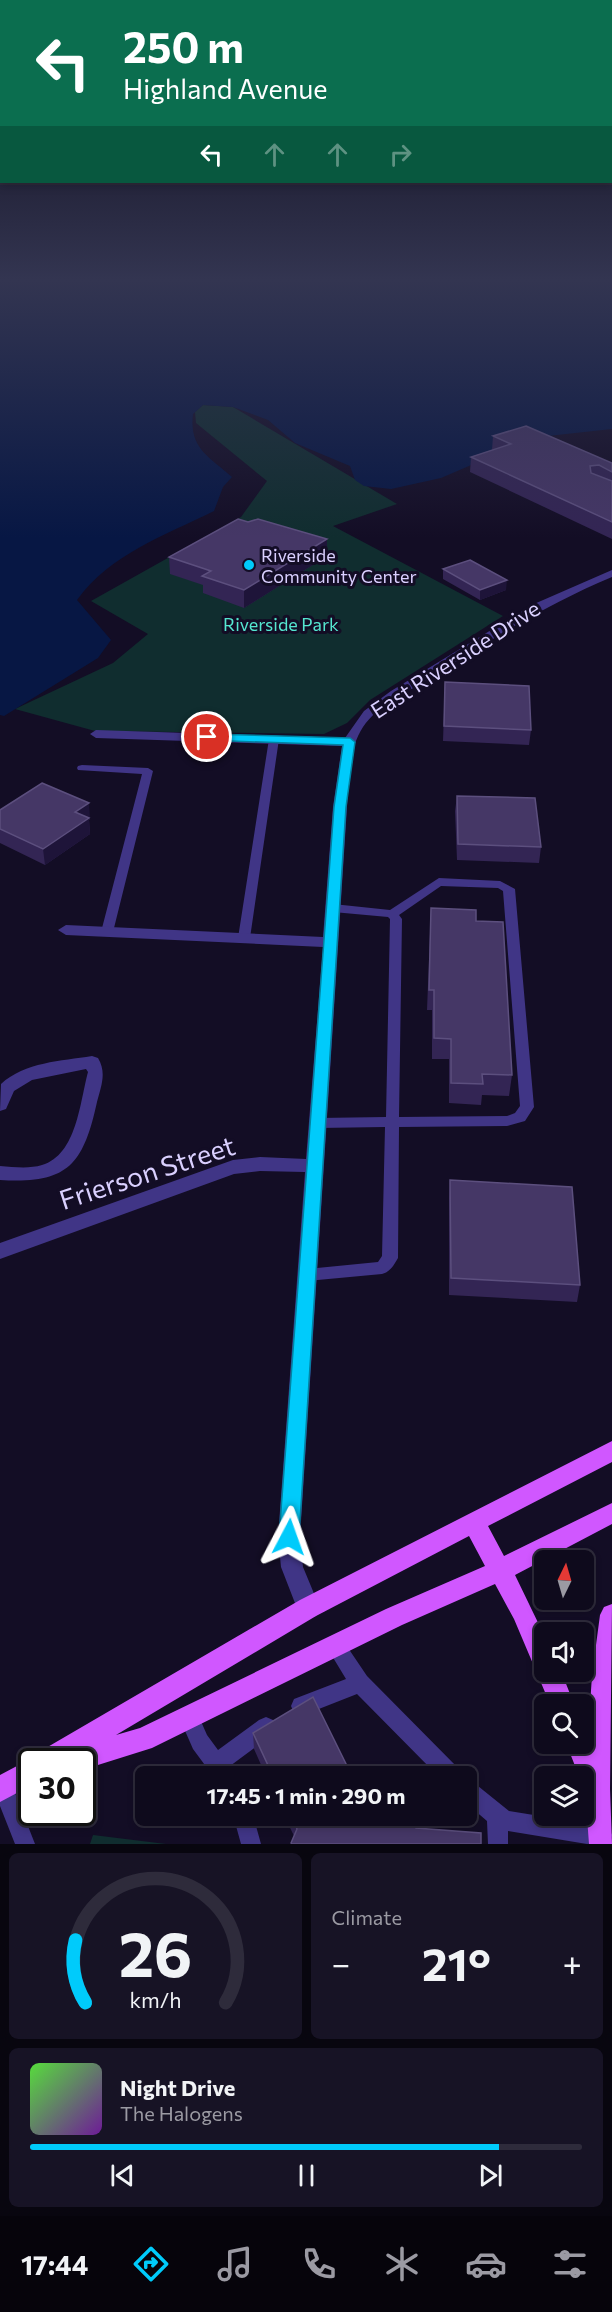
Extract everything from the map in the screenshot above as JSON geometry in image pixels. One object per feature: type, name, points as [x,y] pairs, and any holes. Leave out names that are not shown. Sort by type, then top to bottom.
[{"type":"main road","points":[[70,1748],[308,1608],[612,1451]]},
{"type":"main road","points":[[96,1753],[143,1739],[335,1646],[499,1571],[612,1513]]},
{"type":"main road","points":[[474,1523],[522,1611],[534,1639]]},
{"type":"main road","points":[[602,1840],[604,1675],[612,1615]]},
{"type":"main road","points":[[585,1754],[604,1786]]},
{"type":"main road","points":[[2,1788],[18,1779]]},
{"type":"street","name":"East Riverside Drive","points":[[308,1608],[292,1567],[289,1537],[340,807],[350,742],[356,729],[380,705],[468,647],[545,600],[612,573]]},
{"type":"street","points":[[96,734],[350,742]]},
{"type":"street","points":[[66,930],[330,942]]},
{"type":"street","points":[[0,1104],[7,1088],[41,1072],[92,1062],[96,1072],[75,1149],[62,1167],[37,1176],[0,1173]]},
{"type":"street","name":"Frierson Street","points":[[0,1251],[232,1167],[260,1164],[314,1166]]},
{"type":"lane","points":[[244,938],[274,740]]},
{"type":"lane","points":[[82,768],[148,771],[107,932]]},
{"type":"lane","points":[[318,1123],[507,1121],[520,1117],[527,1107],[509,889],[501,885],[439,882],[392,914],[333,908]]},
{"type":"lane","points":[[307,1275],[382,1268],[390,1258],[396,919],[392,914]]},
{"type":"lane","points":[[335,1646],[360,1683],[442,1766]]},
{"type":"lane","points":[[224,1766],[248,1738],[310,1700],[360,1683]]},
{"type":"lane","points":[[189,1717],[200,1742],[217,1766]]},
{"type":"lane","points":[[2,1788],[25,1844]]},
{"type":"lane","points":[[477,1799],[497,1816],[507,1821],[602,1840]]},
{"type":"lane","points":[[497,1816],[498,1844]]},
{"type":"lane","points":[[246,1826],[251,1844]]},
{"type":"green space","name":"Riverside Park","points":[[203,405],[233,407],[397,504],[333,526],[503,616],[370,700],[347,723],[324,734],[95,731],[15,709],[113,663],[148,634],[91,601],[241,517],[267,481],[196,423],[195,412]]},
{"type":"green space","points":[[93,1835],[166,1844],[90,1844]]},
{"type":"water","points":[[0,366],[612,366],[612,429],[511,440],[469,466],[441,478],[391,489],[364,486],[355,480],[350,466],[295,443],[268,420],[233,407],[203,405],[193,414],[194,435],[197,443],[208,457],[232,477],[223,487],[214,511],[140,547],[122,558],[90,584],[77,600],[111,640],[98,658],[4,716],[0,715]]},
{"type":"building","points":[[526,426],[612,463],[612,472],[599,465],[590,466],[591,473],[612,481],[612,522],[471,457],[511,444],[493,436]]},
{"type":"building","points":[[238,519],[248,522],[258,519],[327,539],[244,590],[202,576],[211,571],[169,557]]},
{"type":"building","points":[[470,560],[507,580],[480,590],[443,569]]},
{"type":"building","points":[[445,682],[529,686],[531,730],[444,726]]},
{"type":"building","points":[[42,783],[89,803],[75,812],[89,818],[43,849],[0,829],[0,810]]},
{"type":"building","points":[[457,796],[535,798],[541,847],[458,844]]},
{"type":"building","points":[[431,908],[476,910],[476,921],[503,922],[512,1075],[482,1074],[483,1084],[451,1083],[451,1039],[434,1038],[434,990],[429,990]]},
{"type":"building","points":[[450,1180],[572,1187],[580,1285],[451,1278]]},
{"type":"building","points":[[313,1697],[347,1766],[268,1766],[253,1733]]},
{"type":"building","points":[[296,1826],[416,1826],[416,1828],[481,1833],[481,1844],[292,1844],[297,1829]]},
{"type":"place","name":"Riverside Community Center","points":[[249,565]]},
{"type":"route","points":[[207,737],[350,742],[340,807],[289,1537]]}]
